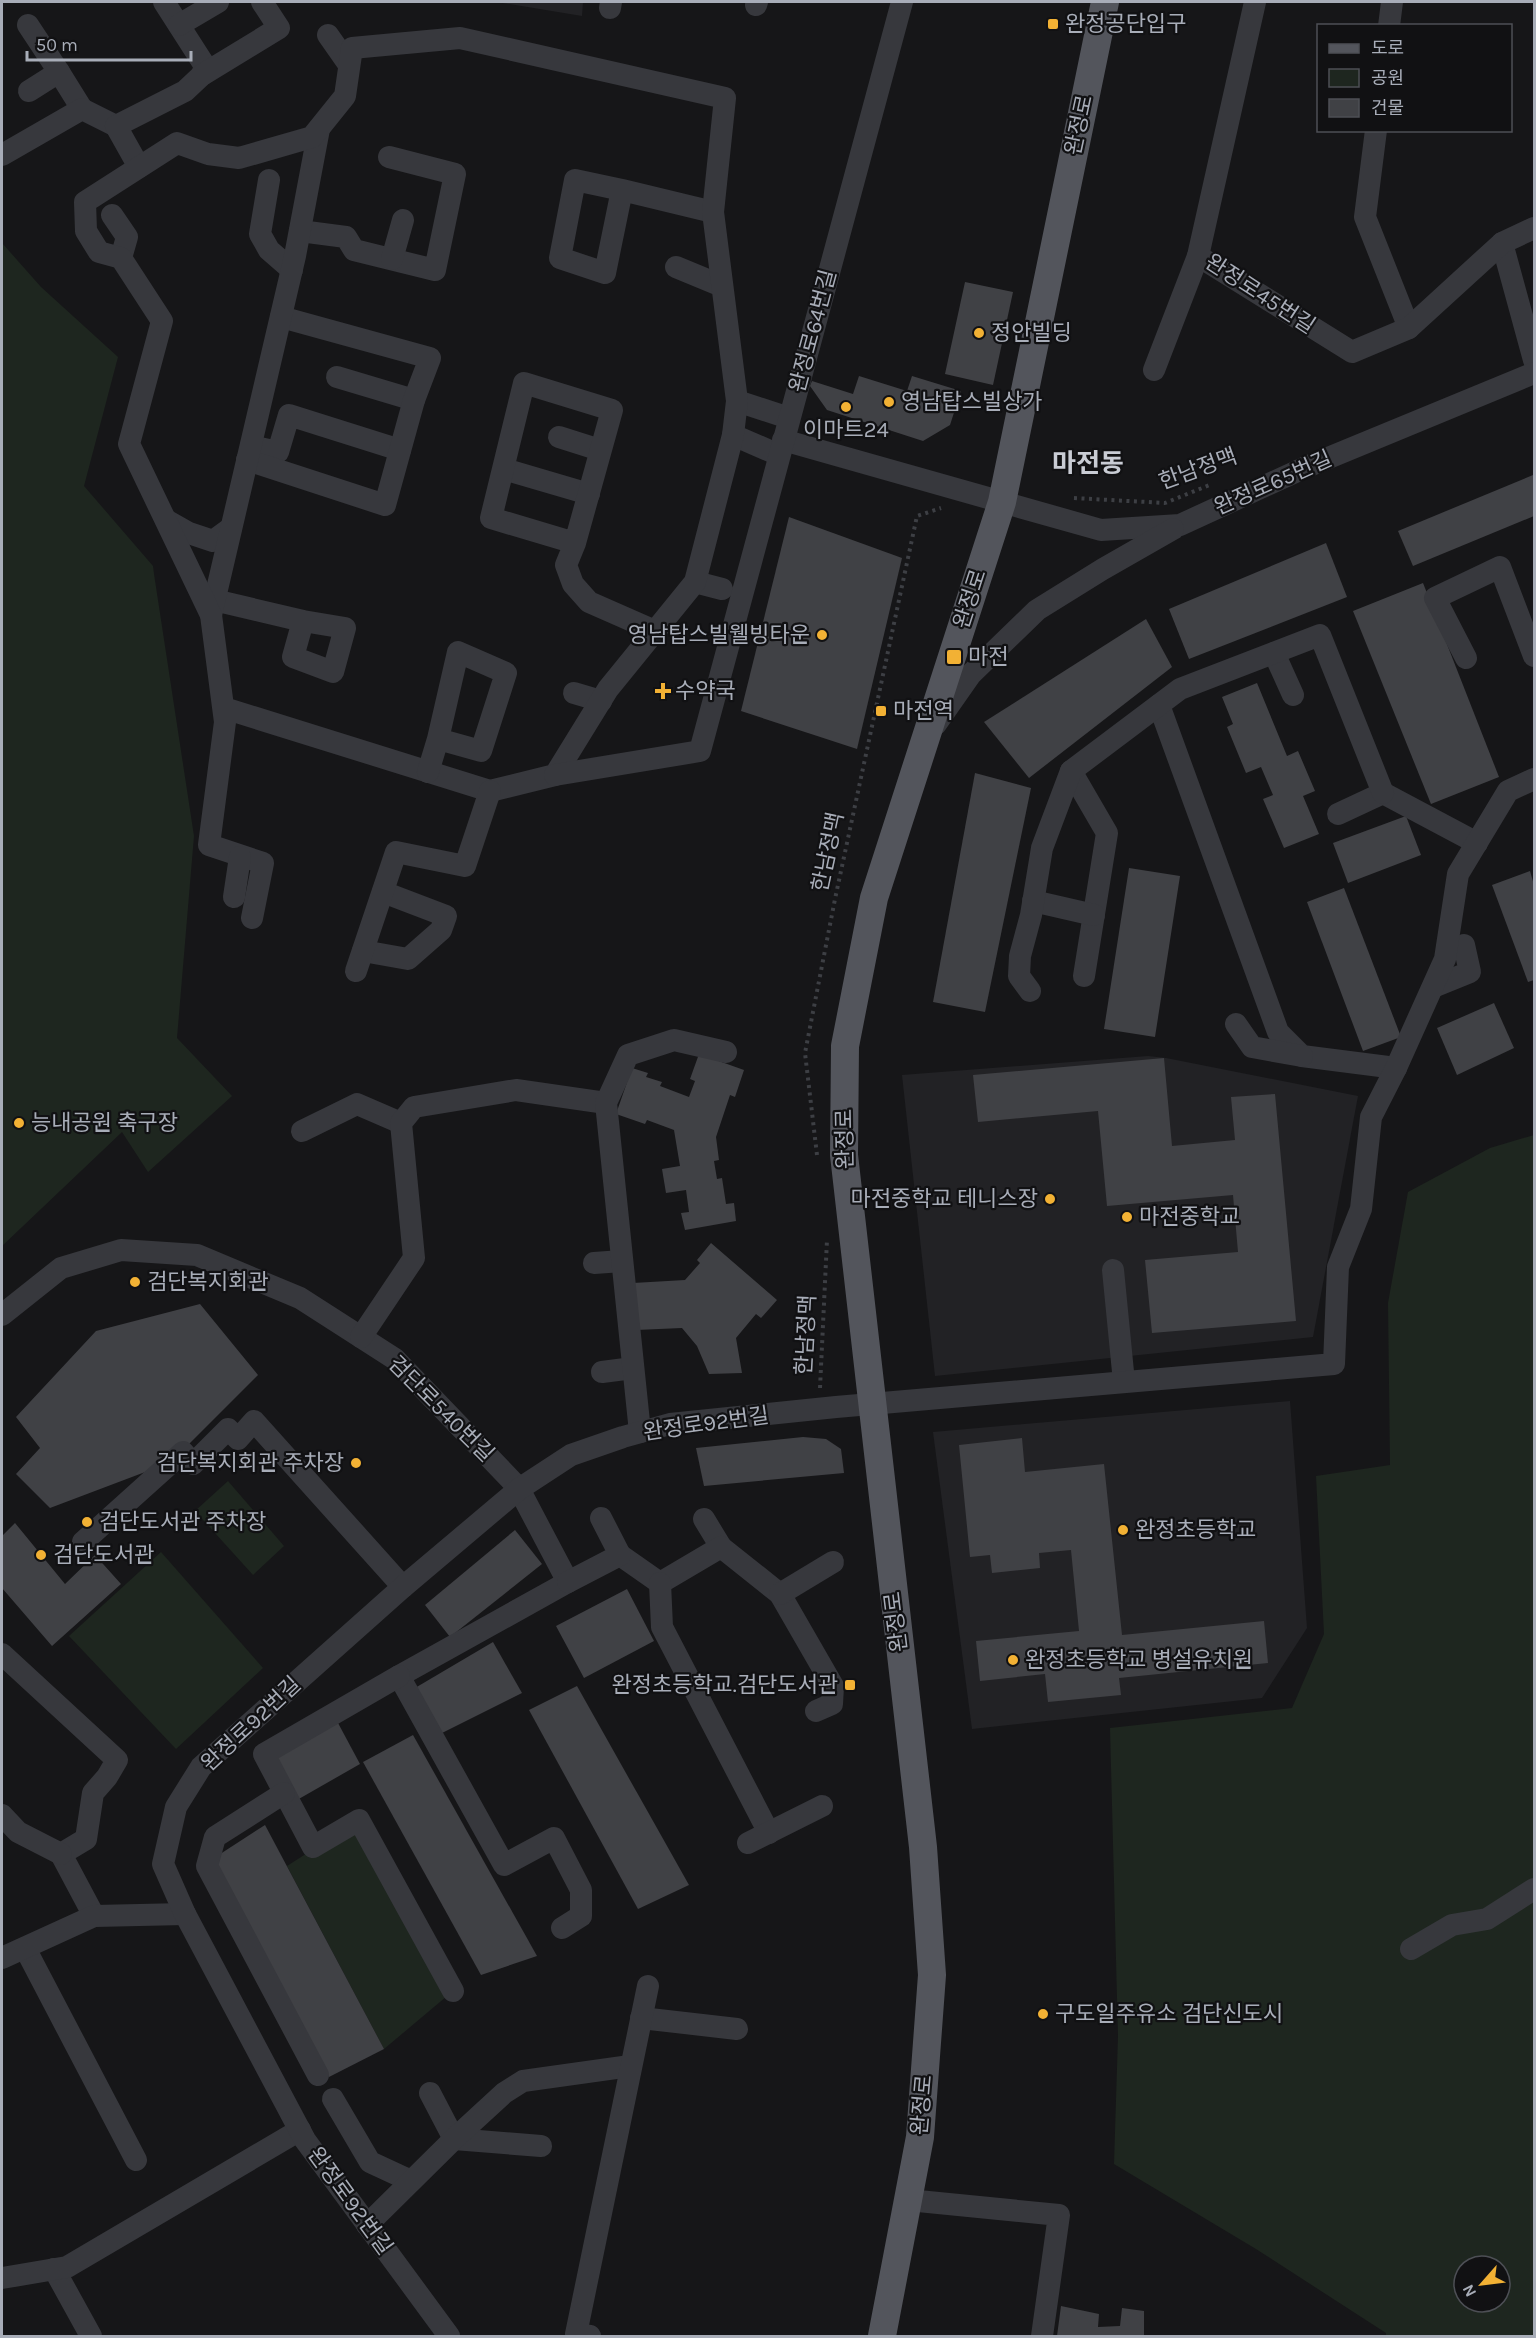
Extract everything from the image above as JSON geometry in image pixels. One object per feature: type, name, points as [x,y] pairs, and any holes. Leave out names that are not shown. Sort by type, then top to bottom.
[{"type":"main road","name":"완정로","points":[[882,2337],[920,2137],[932,1975],[923,1847],[844,1155],[845,1046],[874,898],[924,741],[989,498],[1105,2]]},
{"type":"street","points":[[164,2],[205,66],[202,75]]},
{"type":"street","points":[[179,25],[218,2]]},
{"type":"street","points":[[116,126],[185,91],[202,75],[279,28],[262,2]]},
{"type":"street","name":"완정로64번길","points":[[555,775],[700,751],[902,2]]},
{"type":"street","name":"완정로45번길","points":[[1254,2],[1198,256],[1352,352],[1409,328],[1502,243],[1534,228]]},
{"type":"street","points":[[1389,24],[1392,2]]},
{"type":"street","points":[[28,25],[82,109],[116,126],[139,167]]},
{"type":"street","points":[[328,35],[349,65]]},
{"type":"street","points":[[213,607],[166,520],[129,444],[162,321],[121,258],[99,252],[86,231],[85,202],[177,143],[208,154],[239,158],[312,137],[345,96],[352,48],[460,38],[725,98],[713,212],[737,401],[733,435],[695,582],[601,701],[555,775],[490,791],[224,708]]},
{"type":"street","points":[[29,91],[59,72]]},
{"type":"street","points":[[2,155],[82,109]]},
{"type":"street","points":[[252,918],[263,863],[209,845],[225,723],[213,607],[292,270],[319,129]]},
{"type":"street","points":[[1376,132],[1365,217],[1409,328]]},
{"type":"street","points":[[300,231],[346,237],[354,250],[435,270],[455,174],[389,158]]},
{"type":"street","points":[[269,180],[260,234],[269,250],[292,270]]},
{"type":"street","points":[[622,190],[713,212]]},
{"type":"street","points":[[112,214],[126,237],[121,258]]},
{"type":"street","points":[[392,259],[403,219]]},
{"type":"street","points":[[1502,243],[1534,360]]},
{"type":"street","points":[[1154,370],[1198,256]]},
{"type":"street","points":[[676,267],[722,286]]},
{"type":"street","points":[[249,453],[385,505],[414,399],[430,358],[281,318]]},
{"type":"street","name":"완정로65번길","points":[[989,498],[1101,530],[1180,525],[1304,468],[1534,373]]},
{"type":"street","points":[[337,377],[414,399]]},
{"type":"street","points":[[575,543],[491,518],[524,382],[612,410],[575,543],[566,566],[573,584],[589,602],[655,631]]},
{"type":"street","points":[[737,401],[789,417]]},
{"type":"street","points":[[249,453],[278,453],[289,415],[400,450]]},
{"type":"street","points":[[733,435],[989,498]]},
{"type":"street","points":[[559,436],[600,450]]},
{"type":"street","points":[[504,469],[589,494]]},
{"type":"street","points":[[166,520],[189,533],[213,541],[231,528]]},
{"type":"street","points":[[924,741],[971,674],[1037,610],[1102,568],[1180,525]]},
{"type":"street","points":[[1466,658],[1435,598],[1500,567],[1534,656]]},
{"type":"street","points":[[695,582],[722,589]]},
{"type":"street","points":[[213,607],[303,621]]},
{"type":"street","points":[[1030,991],[1019,976],[1020,956],[1034,902],[1042,848],[1071,771],[1180,689],[1320,635],[1383,793],[1477,843]]},
{"type":"street","points":[[1274,653],[1293,695]]},
{"type":"street","points":[[574,693],[601,701]]},
{"type":"street","points":[[1159,705],[1278,1032],[1302,1056]]},
{"type":"street","points":[[428,771],[438,739]]},
{"type":"street","points":[[1071,771],[1107,833],[1084,976]]},
{"type":"street","points":[[1236,1024],[1252,1047],[1396,1068],[1445,959],[1458,874],[1508,791],[1534,779]]},
{"type":"street","points":[[383,892],[446,916],[441,930],[408,959],[360,961],[396,852],[465,866],[490,791]]},
{"type":"street","points":[[1338,814],[1383,793]]},
{"type":"street","points":[[234,897],[240,857]]},
{"type":"street","points":[[1034,902],[1094,915]]},
{"type":"street","points":[[1433,987],[1470,972],[1464,945]]},
{"type":"street","points":[[640,1432],[606,1102],[628,1055],[674,1040],[726,1052]]},
{"type":"street","name":"완정로92번길","points":[[449,2337],[300,2130],[185,1914],[162,1864],[176,1807],[201,1767],[403,1587],[519,1489],[570,1455],[670,1424],[828,1401],[871,1404],[1334,1364],[1338,1267],[1361,1209],[1371,1117],[1396,1068]]},
{"type":"street","points":[[361,1337],[414,1258],[401,1123],[414,1107],[516,1090],[606,1102]]},
{"type":"street","points":[[302,1131],[357,1104],[401,1123]]},
{"type":"street","name":"검단로540번길","points":[[2,1315],[61,1268],[121,1250],[197,1255],[300,1298],[395,1359],[519,1489],[568,1582]]},
{"type":"street","points":[[594,1263],[622,1261]]},
{"type":"street","points":[[1113,1270],[1124,1382]]},
{"type":"street","points":[[602,1372],[633,1368]]},
{"type":"street","points":[[83,1542],[183,1452],[194,1464],[228,1429],[238,1439],[254,1421],[403,1587]]},
{"type":"street","points":[[601,1518],[620,1555],[660,1583]]},
{"type":"street","points":[[704,1519],[721,1547],[780,1594],[833,1686],[832,1704],[816,1711]]},
{"type":"street","points":[[660,1583],[721,1547]]},
{"type":"street","points":[[453,1990],[359,1820],[313,1847],[264,1754],[399,1676],[620,1555]]},
{"type":"street","points":[[780,1594],[833,1562]]},
{"type":"street","points":[[660,1583],[662,1627],[769,1833]]},
{"type":"street","points":[[2,1654],[117,1760],[107,1777],[93,1793],[86,1839],[61,1854]]},
{"type":"street","points":[[399,1676],[504,1865],[554,1838],[581,1890],[581,1916],[562,1928]]},
{"type":"street","points":[[284,1793],[215,1837],[207,1866],[318,2075]]},
{"type":"street","points":[[748,1843],[822,1806]]},
{"type":"street","points":[[2,1815],[10,1836],[61,1854],[94,1916]]},
{"type":"street","points":[[1411,1949],[1452,1925],[1487,1919],[1534,1889]]},
{"type":"street","points":[[2,1958],[94,1916],[185,1914]]},
{"type":"street","points":[[25,1948],[136,2160]]},
{"type":"street","points":[[590,2337],[576,2334],[648,1986]]},
{"type":"street","points":[[640,2018],[737,2029]]},
{"type":"street","points":[[367,2225],[454,2139],[504,2093],[523,2081],[630,2066]]},
{"type":"street","points":[[430,2093],[454,2139]]},
{"type":"street","points":[[333,2099],[370,2162],[411,2181]]},
{"type":"street","points":[[2,2278],[60,2268],[300,2130]]},
{"type":"street","points":[[454,2139],[541,2146]]},
{"type":"street","points":[[908,2200],[1059,2215],[1042,2337]]},
{"type":"street","points":[[60,2268],[91,2337]]},
{"type":"path","name":"한남정맥","points":[[1066,497],[1165,503],[1220,481]]},
{"type":"path","name":"한남정맥","points":[[817,1155],[805,1053],[835,899],[917,516],[989,498]]},
{"type":"path","name":"한남정맥","points":[[827,1235],[828,1401]]},
{"type":"shaded area","points":[[497,2],[583,2],[582,16]]},
{"type":"shaded area","name":"마전중학교","points":[[1148,1056],[1358,1096],[1313,1337],[935,1376],[902,1075]]},
{"type":"shaded area","name":"완정초등학교","points":[[1290,1401],[1307,1628],[1262,1698],[972,1729],[933,1432]]},
{"type":"green space","points":[[2,243],[41,287],[118,357],[84,486],[153,566],[194,836],[177,1038],[232,1096],[148,1172],[122,1132],[2,1246]]},
{"type":"green space","points":[[1534,1135],[1534,2336],[1386,2336],[1386,2333],[1256,2249],[1114,2164],[1118,2036],[1110,1728],[1292,1708],[1324,1634],[1316,1476],[1390,1465],[1388,1303],[1408,1192],[1490,1148]]},
{"type":"green space","points":[[228,1481],[284,1546],[253,1575],[195,1511]]},
{"type":"green space","points":[[161,1552],[263,1668],[176,1749],[69,1636]]},
{"type":"green space","points":[[359,1820],[453,1991],[384,2049],[287,1866]]},
{"type":"building","name":"정안빌딩","points":[[965,282],[1013,292],[993,385],[945,374]]},
{"type":"building","name":"영남탑스빌상가","points":[[859,376],[907,391],[912,376],[961,391],[950,425],[923,441],[827,410],[810,386],[812,381],[853,394]]},
{"type":"building","points":[[1533,475],[1534,516],[1413,566],[1398,531]]},
{"type":"building","name":"영남탑스빌웰빙타운","points":[[789,517],[902,558],[857,749],[741,711]]},
{"type":"building","points":[[1326,543],[1347,597],[1189,659],[1169,609]]},
{"type":"building","points":[[1423,583],[1499,777],[1431,804],[1353,611]]},
{"type":"building","points":[[1146,619],[1172,667],[1029,778],[984,722]]},
{"type":"building","points":[[1257,683],[1287,756],[1298,751],[1315,791],[1303,796],[1319,834],[1284,848],[1263,799],[1273,795],[1261,767],[1246,773],[1227,727],[1233,724],[1222,697]]},
{"type":"building","points":[[975,773],[1031,788],[985,1012],[933,1002]]},
{"type":"building","points":[[1406,816],[1421,855],[1348,883],[1333,843]]},
{"type":"building","points":[[1129,868],[1180,876],[1155,1037],[1104,1029]]},
{"type":"building","points":[[1530,871],[1534,885],[1534,980],[1528,982],[1492,885]]},
{"type":"building","points":[[1344,888],[1401,1037],[1363,1051],[1307,902]]},
{"type":"building","points":[[1494,1003],[1514,1048],[1457,1075],[1437,1028]]},
{"type":"building","points":[[699,1054],[744,1070],[735,1097],[730,1095],[716,1137],[719,1160],[714,1161],[717,1179],[722,1178],[726,1204],[734,1203],[736,1221],[685,1230],[681,1213],[689,1212],[686,1190],[666,1193],[662,1169],[680,1166],[674,1130],[647,1120],[645,1124],[616,1114],[632,1068],[648,1073],[646,1077],[662,1082],[660,1086],[689,1097],[695,1081],[690,1079]]},
{"type":"building","points":[[1164,1058],[1172,1146],[1235,1140],[1231,1097],[1275,1094],[1296,1321],[1152,1333],[1145,1260],[1238,1252],[1233,1195],[1107,1206],[1098,1111],[978,1122],[973,1075]]},
{"type":"building","points":[[711,1243],[777,1300],[761,1318],[756,1314],[736,1338],[742,1373],[709,1374],[697,1346],[682,1328],[636,1330],[633,1283],[685,1280],[700,1263],[697,1260]]},
{"type":"building","name":"검단복지회관","points":[[200,1304],[258,1375],[182,1451],[161,1466],[50,1508],[16,1474],[40,1448],[16,1417],[96,1331]]},
{"type":"building","points":[[803,1437],[826,1439],[841,1449],[844,1473],[704,1486],[696,1448]]},
{"type":"building","name":"완정초등학교","points":[[1022,1438],[1025,1472],[1104,1464],[1122,1635],[1264,1621],[1268,1663],[1119,1678],[1121,1695],[1048,1702],[1045,1674],[980,1681],[976,1641],[1079,1631],[1071,1550],[1039,1553],[1040,1568],[992,1573],[990,1555],[970,1557],[959,1445]]},
{"type":"building","name":"검단도서관","points":[[15,1523],[65,1584],[95,1555],[121,1584],[52,1646],[2,1588],[2,1536]]},
{"type":"building","points":[[515,1530],[542,1564],[450,1637],[425,1605]]},
{"type":"building","points":[[627,1589],[654,1641],[584,1678],[556,1626]]},
{"type":"building","points":[[493,1642],[522,1693],[440,1734],[415,1688]]},
{"type":"building","points":[[577,1686],[689,1885],[638,1909],[529,1710]]},
{"type":"building","points":[[338,1723],[360,1764],[297,1800],[274,1757]]},
{"type":"building","points":[[413,1735],[537,1956],[481,1975],[363,1762]]},
{"type":"building","points":[[265,1825],[384,2049],[329,2077],[214,1858]]},
{"type":"building","points":[[1061,2306],[1099,2314],[1098,2327],[1120,2326],[1122,2308],[1144,2311],[1144,2336],[1057,2336]]},
{"type":"place","name":"완정공단입구","points":[[1053,24]]},
{"type":"place","name":"정안빌딩","points":[[979,333]]},
{"type":"place","name":"영남탑스빌상가","points":[[889,402]]},
{"type":"place","name":"이마트24","points":[[846,407]]},
{"type":"place","name":"영남탑스빌웰빙타운","points":[[822,635]]},
{"type":"place","name":"마전","points":[[954,657]]},
{"type":"place","name":"수약국","points":[[663,691]]},
{"type":"place","name":"마전역","points":[[881,711]]},
{"type":"place","name":"능내공원 축구장","points":[[19,1123]]},
{"type":"place","name":"마전중학교 테니스장","points":[[1050,1199]]},
{"type":"place","name":"마전중학교","points":[[1127,1217]]},
{"type":"place","name":"검단복지회관","points":[[135,1282]]},
{"type":"place","name":"검단복지회관 주차장","points":[[356,1463]]},
{"type":"place","name":"검단도서관 주차장","points":[[87,1522]]},
{"type":"place","name":"완정초등학교","points":[[1123,1530]]},
{"type":"place","name":"검단도서관","points":[[41,1555]]},
{"type":"place","name":"완정초등학교 병설유치원","points":[[1013,1660]]},
{"type":"place","name":"완정초등학교.검단도서관","points":[[850,1685]]},
{"type":"place","name":"구도일주유소 검단신도시","points":[[1043,2014]]},
{"type":"district","name":"마전동","points":[[1088,463]]}]
